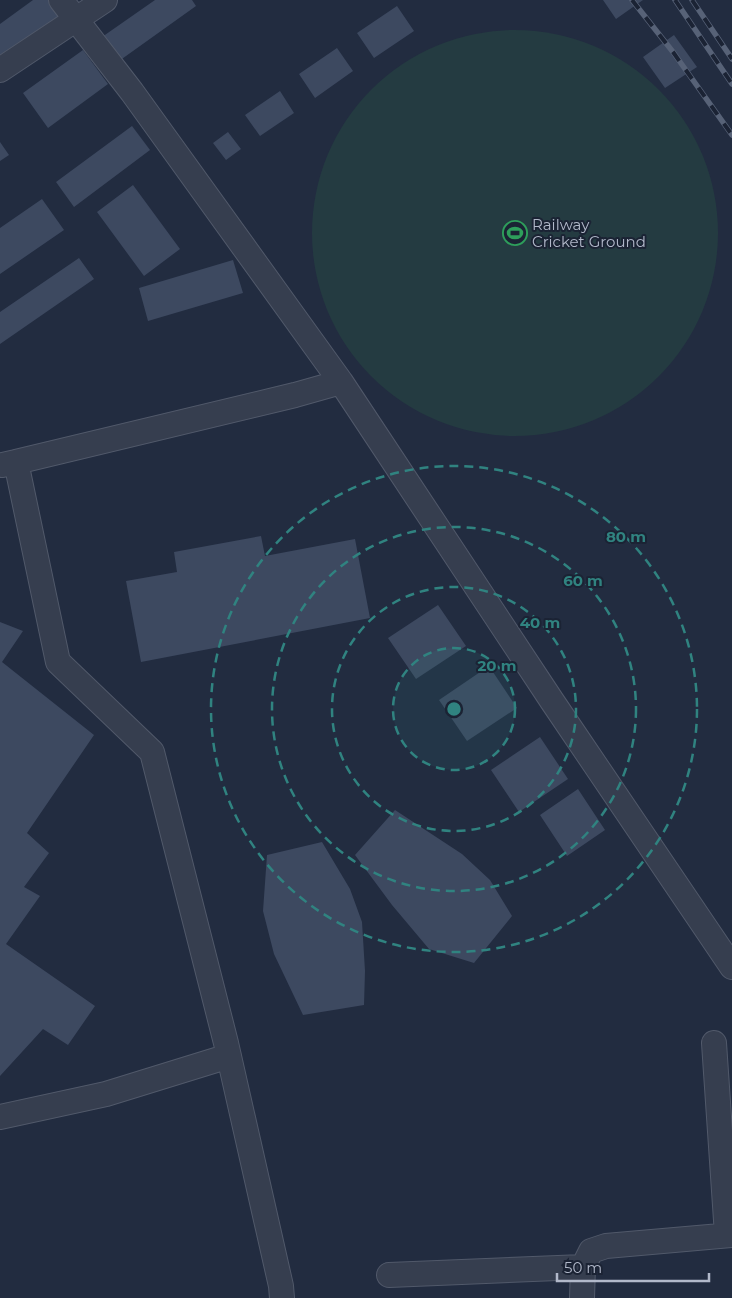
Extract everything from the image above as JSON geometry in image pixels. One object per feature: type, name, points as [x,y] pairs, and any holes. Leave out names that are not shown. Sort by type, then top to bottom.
[{"type":"street","points":[[61,0],[132,92],[341,382],[552,701],[732,967]]},
{"type":"street","points":[[0,70],[105,0]]},
{"type":"street","points":[[282,1298],[281,1286],[229,1056],[152,752],[58,662],[8,463],[295,395],[341,382]]},
{"type":"street","points":[[582,1298],[583,1267],[591,1251],[606,1246],[730,1235],[714,1043]]},
{"type":"street","points":[[0,1117],[106,1094],[229,1056]]},
{"type":"street","points":[[388,1275],[583,1267]]},
{"type":"green space","name":"Railway Cricket Ground","points":[[515,30],[555,34],[593,46],[628,65],[658,90],[683,120],[702,155],[714,193],[718,233],[714,273],[702,311],[683,346],[658,376],[628,401],[593,420],[555,432],[515,436],[475,432],[437,420],[402,401],[372,376],[347,346],[328,311],[316,273],[312,233],[316,193],[328,155],[347,120],[372,90],[402,65],[437,46],[475,34]]},
{"type":"building","points":[[33,0],[50,0],[61,15],[0,60],[0,24]]},
{"type":"building","points":[[155,0],[192,0],[196,6],[119,61],[102,37]]},
{"type":"building","points":[[603,0],[643,0],[616,19]]},
{"type":"building","points":[[397,6],[414,31],[374,58],[357,33]]},
{"type":"building","points":[[674,35],[697,67],[665,88],[643,57]]},
{"type":"building","points":[[337,48],[353,71],[315,98],[299,74]]},
{"type":"building","points":[[83,50],[108,84],[48,128],[23,93]]},
{"type":"building","points":[[280,91],[294,113],[260,136],[245,115]]},
{"type":"building","points":[[132,126],[150,150],[74,207],[56,182]]},
{"type":"building","points":[[228,132],[241,149],[226,160],[213,143]]},
{"type":"building","points":[[0,142],[9,155],[0,161]]},
{"type":"building","points":[[133,185],[180,249],[144,276],[97,212]]},
{"type":"building","points":[[42,199],[64,230],[0,274],[0,228]]},
{"type":"building","points":[[79,258],[94,279],[0,344],[0,312]]},
{"type":"building","points":[[233,260],[243,293],[148,321],[139,288]]},
{"type":"building","points":[[261,536],[265,556],[355,539],[370,618],[141,662],[126,581],[177,572],[174,552]]},
{"type":"building","points":[[438,605],[466,646],[416,679],[388,638]]},
{"type":"building","points":[[0,622],[23,631],[2,662],[94,735],[27,833],[49,853],[24,887],[40,896],[6,944],[95,1006],[68,1045],[43,1029],[0,1076]]},
{"type":"building","points":[[489,666],[517,708],[467,741],[439,700]]},
{"type":"building","points":[[540,737],[568,779],[519,812],[491,770]]},
{"type":"building","points":[[578,789],[605,830],[567,856],[540,815]]},
{"type":"building","points":[[395,810],[462,854],[490,880],[512,916],[474,963],[429,949],[392,905],[355,855]]},
{"type":"building","points":[[322,842],[350,889],[362,922],[365,971],[364,1005],[303,1015],[274,954],[263,911],[267,855]]},
{"type":"railway","points":[[632,0],[673,52],[732,135]]},
{"type":"railway","points":[[675,0],[732,84]]},
{"type":"railway","points":[[692,0],[732,59]]},
{"type":"place","name":"Railway Cricket Ground","points":[[515,233]]}]
